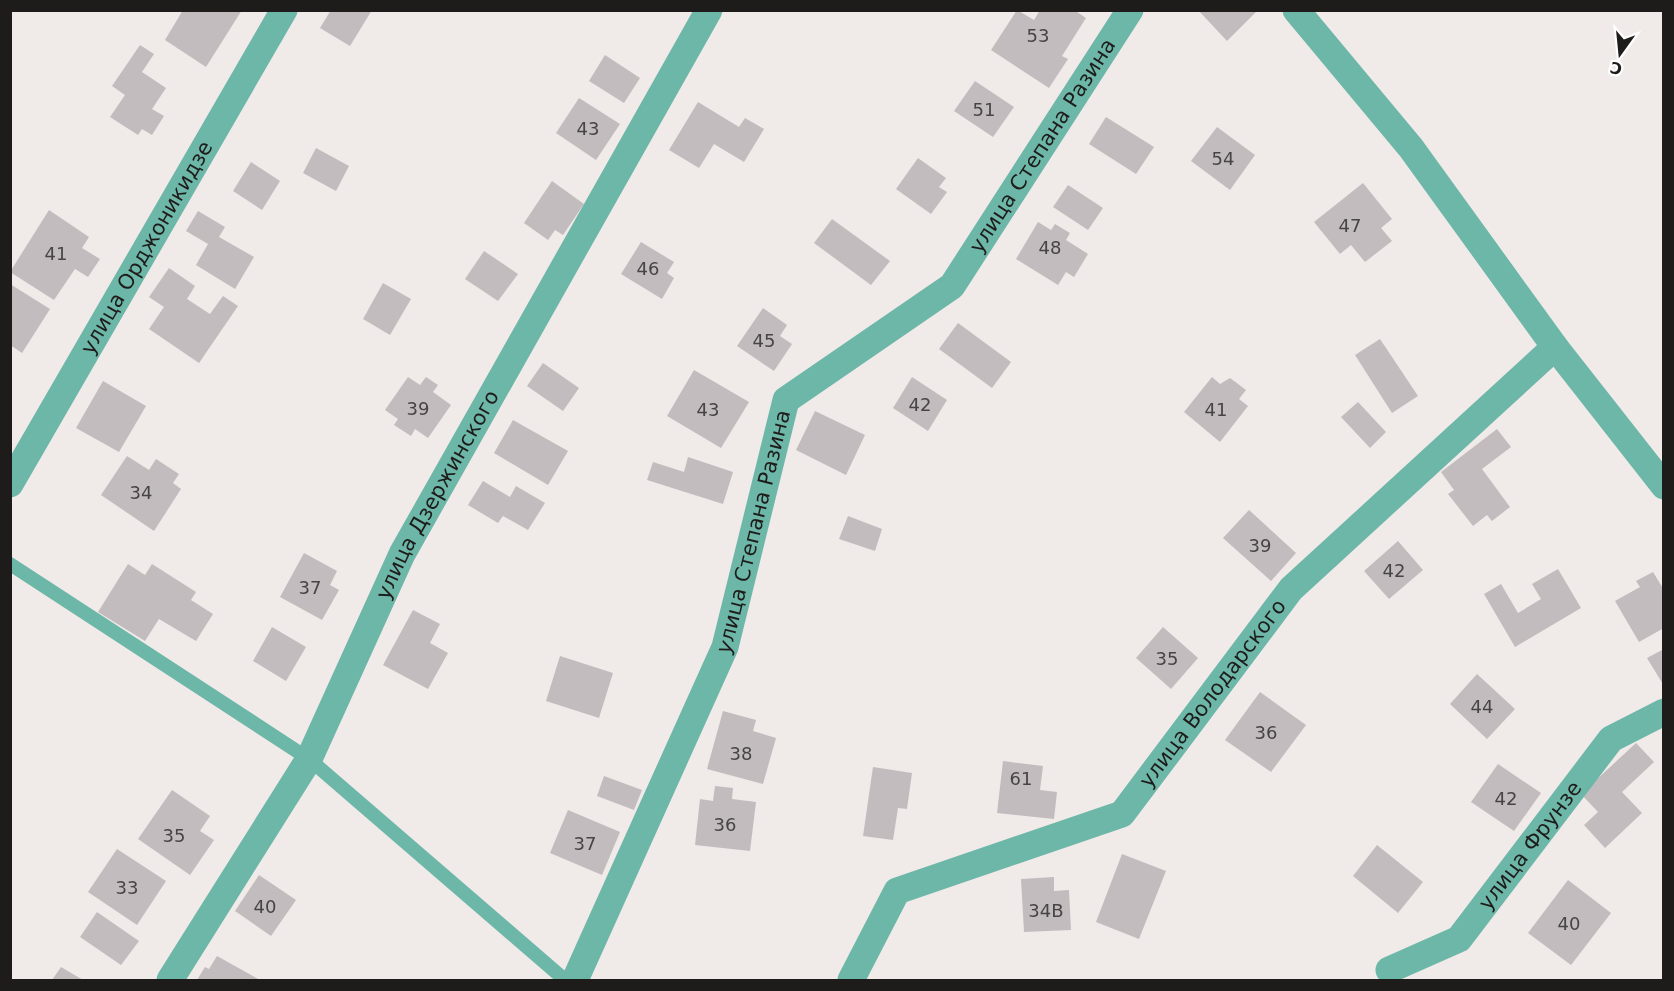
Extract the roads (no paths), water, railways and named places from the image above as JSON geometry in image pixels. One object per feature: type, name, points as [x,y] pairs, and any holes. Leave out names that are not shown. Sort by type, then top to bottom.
[{"type":"street","name":"улица Орджоникидзе","points":[[10,484],[284,10]]},
{"type":"street","name":"улица Дзержинского","points":[[170,981],[309,759],[402,554],[709,10]]},
{"type":"street","name":"улица Степана Разина","points":[[575,981],[724,647],[786,400],[952,286],[1130,10]]},
{"type":"street","points":[[1296,10],[1411,148],[1555,347],[1664,486]]},
{"type":"street","name":"улица Володарского","points":[[851,981],[897,891],[1122,814],[1291,589],[1555,347]]},
{"type":"street","name":"улица Фрунзе","points":[[1389,970],[1459,939],[1611,739],[1664,712]]},
{"type":"lane","points":[[10,564],[309,759],[565,981]]}]
